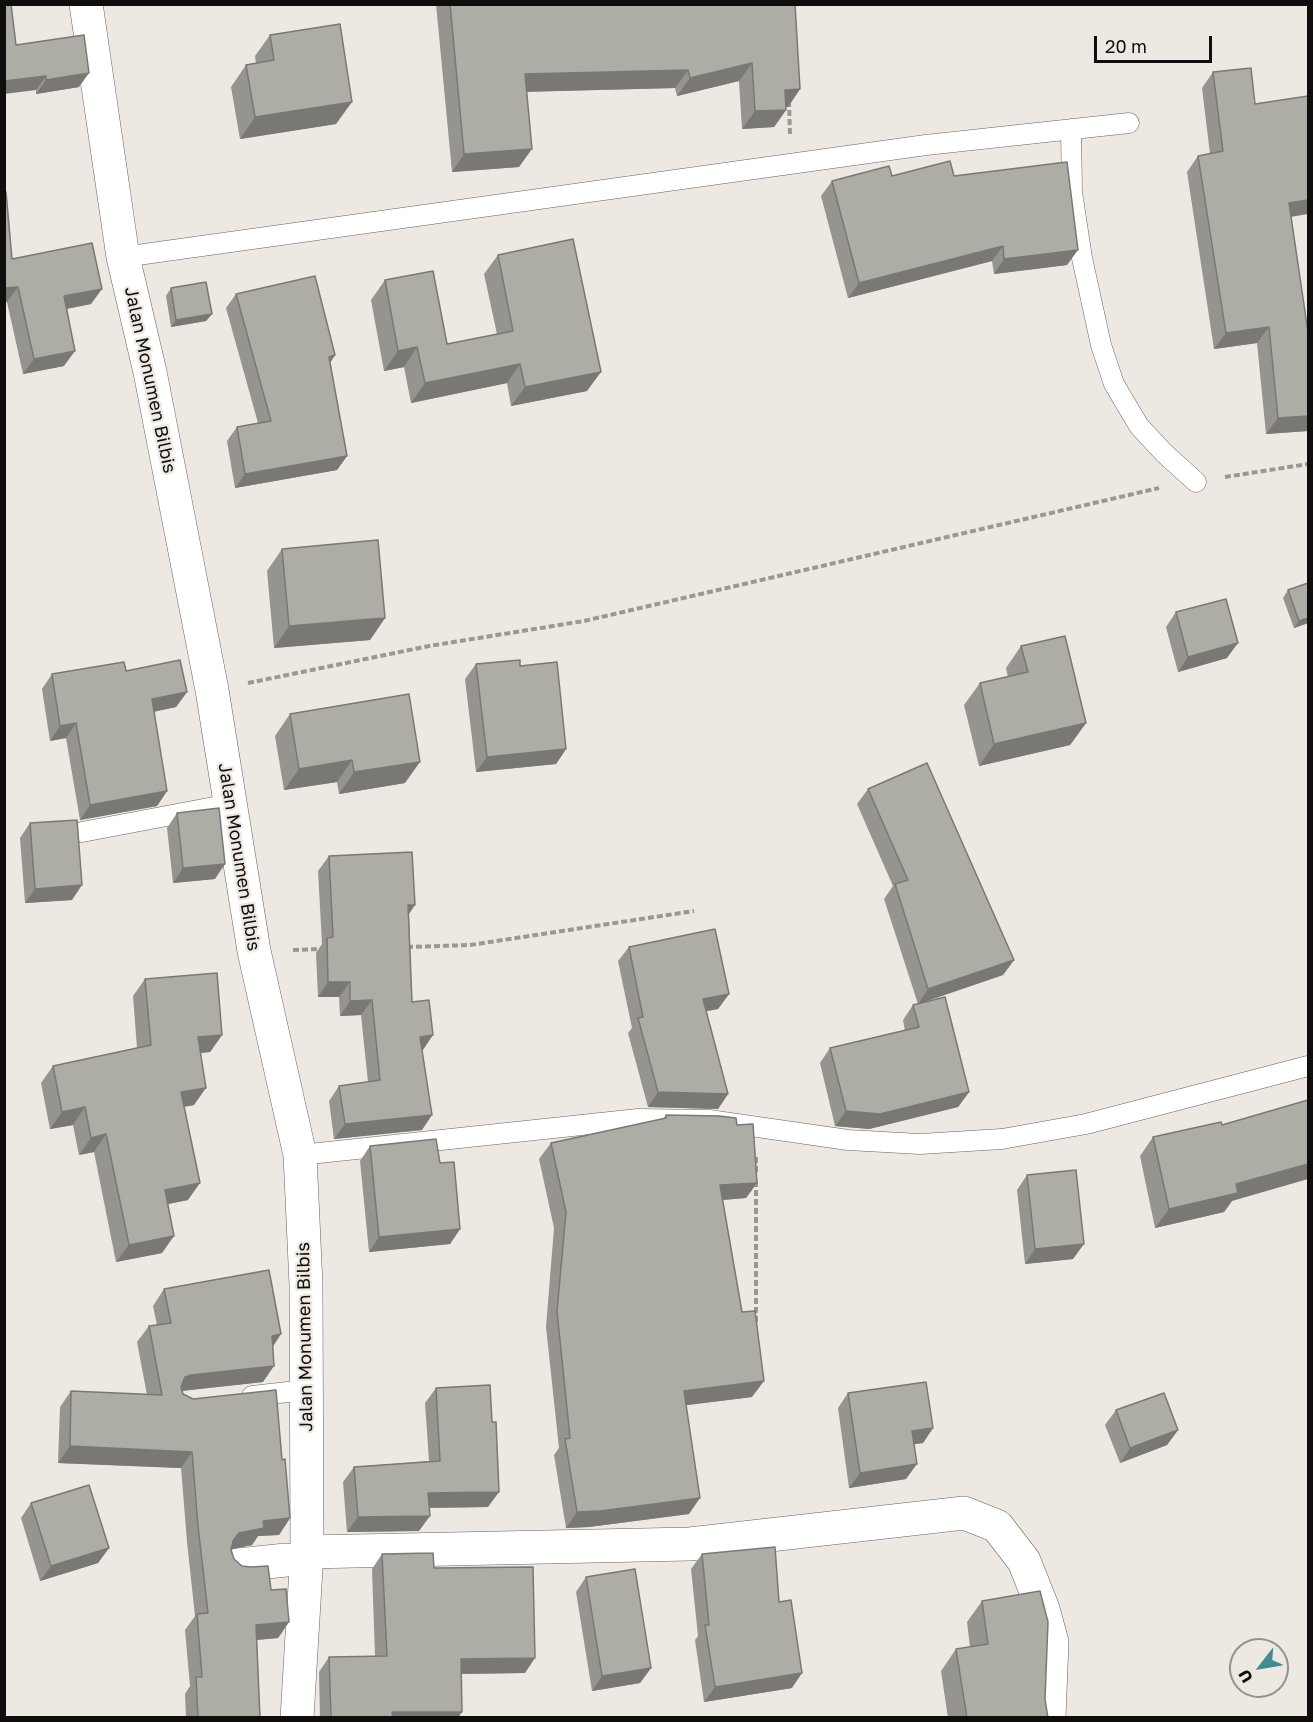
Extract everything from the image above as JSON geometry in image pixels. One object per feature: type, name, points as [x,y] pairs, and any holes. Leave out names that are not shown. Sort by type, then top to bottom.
[{"type":"street","name":"Jalan Monumen Bilbis","points":[[86,4],[123,257],[150,372],[212,690],[254,951],[300,1155],[306,1285],[296,1391],[297,1718]]},
{"type":"street","points":[[238,1565],[297,1556],[690,1544],[964,1513],[997,1526],[1024,1561],[1043,1610],[1052,1642],[1049,1718]]},
{"type":"street","points":[[284,1644],[297,1556]]},
{"type":"lane","points":[[123,257],[926,145],[1129,123]]},
{"type":"lane","points":[[1071,129],[1072,192],[1082,258],[1101,345],[1114,384],[1139,426],[1196,482]]},
{"type":"lane","points":[[82,832],[230,804]]},
{"type":"lane","points":[[300,1155],[638,1119],[709,1120],[848,1140],[920,1144],[1002,1139],[1086,1124],[1308,1066]]},
{"type":"lane","points":[[239,1397],[296,1391]]},
{"type":"path","points":[[789,95],[791,163]]},
{"type":"path","points":[[212,690],[429,646],[584,621],[1168,486],[1308,464]]},
{"type":"path","points":[[398,947],[470,945],[694,911]]},
{"type":"path","points":[[254,951],[326,949]]},
{"type":"path","points":[[756,1128],[756,1323]]},
{"type":"building","points":[[4,4],[11,4],[16,45],[84,35],[89,73],[46,80],[46,76],[4,81]]},
{"type":"building","points":[[450,4],[795,4],[800,89],[785,90],[786,110],[755,111],[752,63],[690,78],[688,70],[525,74],[532,149],[464,154]]},
{"type":"building","points":[[340,24],[352,102],[255,117],[246,65],[274,60],[270,35]]},
{"type":"building","points":[[1251,68],[1255,104],[1308,96],[1308,200],[1289,203],[1308,332],[1308,416],[1278,418],[1269,327],[1226,333],[1198,156],[1223,151],[1213,72]]},
{"type":"building","points":[[950,161],[954,176],[1067,162],[1078,250],[1004,259],[1003,246],[859,283],[832,181],[889,166],[892,176]]},
{"type":"building","points":[[4,192],[6,192],[12,259],[92,243],[102,289],[64,296],[75,351],[34,359],[18,287],[4,288]]},
{"type":"building","points":[[573,239],[601,372],[525,387],[520,364],[425,383],[417,347],[398,351],[385,280],[433,271],[447,344],[513,331],[498,255]]},
{"type":"building","points":[[315,276],[335,355],[329,357],[347,456],[245,474],[237,427],[271,421],[236,294]]},
{"type":"building","points":[[206,282],[212,314],[176,320],[171,288]]},
{"type":"building","points":[[378,540],[385,618],[289,626],[282,549]]},
{"type":"building","points":[[1308,583],[1308,618],[1299,621],[1288,590]]},
{"type":"building","points":[[1226,599],[1238,643],[1188,657],[1176,612]]},
{"type":"building","points":[[1065,636],[1086,723],[994,744],[980,683],[1028,672],[1021,646]]},
{"type":"building","points":[[180,660],[187,692],[152,699],[167,791],[90,805],[76,723],[60,726],[52,674],[124,662],[126,671]]},
{"type":"building","points":[[520,660],[520,666],[557,662],[566,749],[487,757],[476,664]]},
{"type":"building","points":[[409,694],[420,762],[354,772],[352,760],[299,769],[290,714]]},
{"type":"building","points":[[927,763],[1014,960],[928,989],[895,884],[908,880],[868,789]]},
{"type":"building","points":[[219,808],[225,864],[183,868],[177,813]]},
{"type":"building","points":[[77,820],[82,885],[35,889],[30,823]]},
{"type":"building","points":[[412,852],[415,905],[408,905],[412,1002],[429,1000],[433,1035],[420,1037],[432,1115],[345,1124],[339,1086],[380,1080],[372,1000],[350,1001],[350,982],[328,982],[327,938],[333,937],[329,856]]},
{"type":"building","points":[[715,929],[729,994],[703,999],[728,1094],[658,1092],[638,1018],[643,1017],[629,947]]},
{"type":"building","points":[[217,973],[222,1035],[198,1037],[206,1088],[181,1092],[200,1183],[165,1190],[174,1236],[129,1245],[106,1134],[91,1138],[85,1107],[62,1112],[53,1066],[151,1045],[145,979]]},
{"type":"building","points":[[945,997],[969,1092],[880,1114],[846,1111],[830,1048],[919,1027],[913,1005]]},
{"type":"building","points":[[1308,1100],[1308,1164],[1236,1184],[1238,1193],[1169,1209],[1153,1137],[1221,1122],[1222,1125]]},
{"type":"building","points":[[666,1115],[719,1116],[736,1118],[737,1125],[753,1124],[757,1183],[720,1185],[742,1312],[755,1311],[764,1381],[684,1391],[700,1498],[577,1512],[565,1439],[570,1438],[557,1311],[566,1212],[551,1143],[666,1118]]},
{"type":"building","points":[[436,1139],[440,1163],[454,1162],[460,1229],[379,1237],[370,1146]]},
{"type":"building","points":[[1076,1170],[1084,1244],[1035,1249],[1027,1175]]},
{"type":"building","points":[[269,1270],[281,1334],[272,1336],[274,1366],[191,1375],[185,1377],[181,1387],[183,1394],[193,1399],[276,1390],[290,1518],[263,1521],[264,1528],[239,1533],[233,1541],[231,1550],[234,1559],[242,1566],[268,1566],[271,1590],[286,1589],[289,1622],[256,1625],[260,1718],[198,1718],[196,1677],[202,1677],[197,1614],[208,1613],[192,1452],[70,1446],[71,1391],[162,1395],[149,1326],[171,1323],[164,1289]]},
{"type":"building","points":[[926,1382],[933,1428],[912,1431],[917,1464],[860,1473],[848,1393]]},
{"type":"building","points":[[490,1385],[492,1422],[496,1422],[499,1492],[428,1493],[430,1516],[358,1517],[354,1467],[440,1461],[436,1388]]},
{"type":"building","points":[[1164,1393],[1178,1430],[1130,1448],[1116,1410]]},
{"type":"building","points":[[89,1485],[109,1548],[51,1566],[31,1503]]},
{"type":"building","points":[[775,1547],[779,1602],[791,1600],[802,1673],[715,1687],[705,1625],[709,1625],[702,1554]]},
{"type":"building","points":[[433,1553],[434,1568],[533,1567],[535,1658],[461,1659],[462,1712],[392,1712],[393,1718],[331,1718],[329,1657],[387,1656],[382,1554]]},
{"type":"building","points":[[635,1569],[651,1668],[602,1676],[586,1577]]},
{"type":"building","points":[[1040,1591],[1048,1622],[1045,1699],[1048,1718],[967,1718],[956,1649],[988,1644],[982,1601]]}]
